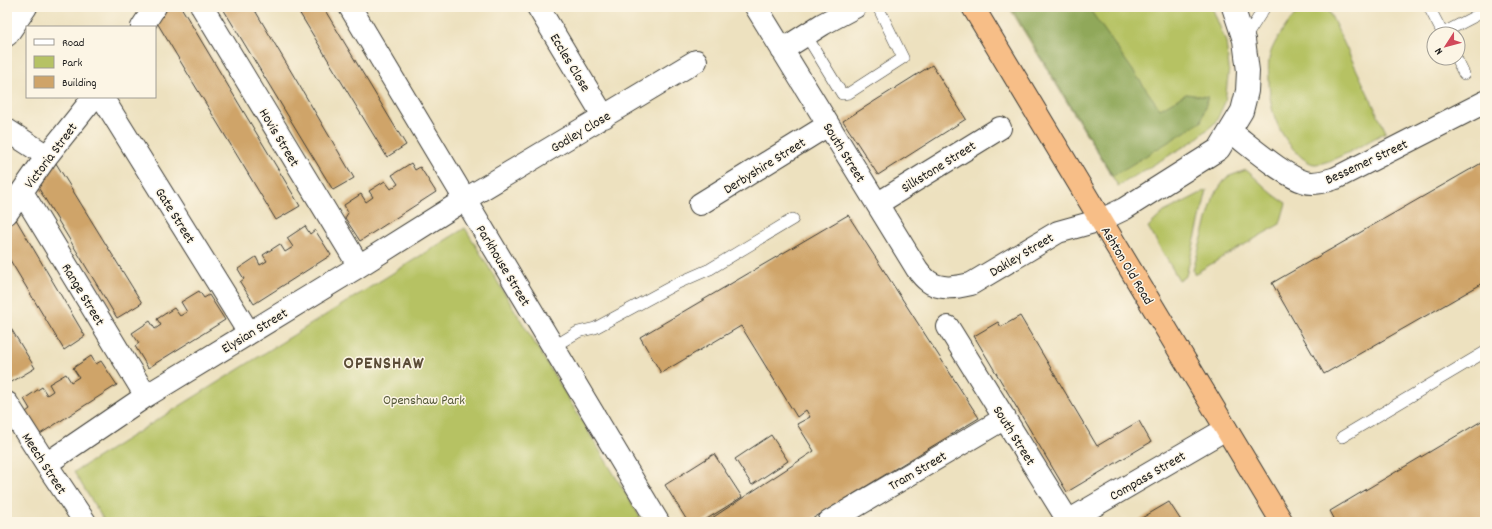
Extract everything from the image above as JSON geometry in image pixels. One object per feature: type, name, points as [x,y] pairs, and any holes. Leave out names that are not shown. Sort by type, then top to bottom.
[{"type":"highway","name":"Ashton Old Road","points":[[973,7],[1282,522]]},
{"type":"street","points":[[7,35],[26,7]]},
{"type":"street","points":[[143,26],[155,7]]},
{"type":"street","name":"Hovis Street","points":[[202,7],[359,266]]},
{"type":"street","name":"Parkhouse Street","points":[[350,7],[464,200],[658,522]]},
{"type":"street","name":"Eccles Close","points":[[538,7],[604,117]]},
{"type":"street","name":"South Street","points":[[756,7],[917,269],[928,282],[942,287]]},
{"type":"street","points":[[782,50],[855,7]]},
{"type":"street","name":"Dakley Street","points":[[942,287],[958,288],[971,284],[1058,232],[1101,220],[1124,209],[1219,149],[1242,111],[1247,91],[1248,71],[1244,40],[1233,7]]},
{"type":"street","name":"Godley Close","points":[[464,200],[696,61]]},
{"type":"street","name":"Victoria Street","points":[[7,213],[47,156],[93,98]]},
{"type":"street","name":"Gate Street","points":[[103,98],[249,333]]},
{"type":"street","name":"Bessemer Street","points":[[1230,131],[1288,174],[1305,182],[1320,182],[1336,178],[1485,102]]},
{"type":"street","name":"Derbyshire Street","points":[[700,204],[828,125]]},
{"type":"street","name":"Silkstone Street","points":[[877,204],[1000,128]]},
{"type":"street","points":[[7,130],[47,156]]},
{"type":"street","name":"Range Street","points":[[22,192],[146,396]]},
{"type":"street","name":"Elysian Street","points":[[46,464],[146,396],[464,200]]},
{"type":"street","name":"South Street","points":[[948,327],[1069,521]]},
{"type":"street","name":"Meech Street","points":[[7,403],[85,522]]},
{"type":"street","name":"Tram Street","points":[[835,520],[1005,418]]},
{"type":"street","name":"Compass Street","points":[[1069,521],[1226,429]]},
{"type":"lane","points":[[806,35],[842,94],[849,93],[903,58],[878,7]]},
{"type":"lane","points":[[1244,40],[1266,7]]},
{"type":"lane","points":[[1429,7],[1439,26]]},
{"type":"lane","points":[[1458,26],[1485,11]]},
{"type":"lane","points":[[1460,66],[1464,74]]},
{"type":"lane","points":[[553,347],[578,332],[596,328],[678,283],[710,269],[793,219]]},
{"type":"lane","points":[[1342,437],[1485,352]]},
{"type":"green space","points":[[1009,7],[1212,7],[1226,42],[1229,68],[1225,102],[1216,122],[1195,140],[1118,186]]},
{"type":"green space","points":[[1011,7],[1088,7],[1160,109],[1186,94],[1208,97],[1201,122],[1113,176]]},
{"type":"green space","points":[[1302,7],[1327,7],[1386,132],[1330,161],[1314,164],[1299,155],[1290,145],[1279,128],[1272,109],[1269,89],[1268,71],[1272,49],[1286,26]]},
{"type":"green space","points":[[1246,170],[1270,192],[1286,203],[1280,224],[1194,274],[1193,270],[1214,195],[1227,177]]},
{"type":"green space","points":[[1207,190],[1186,276],[1179,280],[1148,227],[1164,212]]},
{"type":"green space","name":"Openshaw Park","points":[[465,228],[643,522],[105,522],[74,472]]},
{"type":"building","points":[[167,7],[181,7],[300,206],[276,220],[156,21]]},
{"type":"building","points":[[222,7],[253,7],[354,178],[333,190]]},
{"type":"building","points":[[296,7],[323,7],[406,145],[387,157]]},
{"type":"building","points":[[932,65],[966,119],[878,175],[843,121]]},
{"type":"building","points":[[54,160],[142,303],[117,318],[36,184]]},
{"type":"building","points":[[1485,161],[1485,282],[1324,374],[1272,283]]},
{"type":"building","points":[[411,163],[415,170],[420,167],[436,192],[360,241],[345,218],[348,213],[344,205],[361,194],[366,202],[373,197],[369,191],[385,181],[391,189],[398,184],[392,175]]},
{"type":"building","points":[[848,215],[979,418],[807,522],[706,522],[814,451],[797,424],[810,417],[806,410],[797,417],[741,326],[661,373],[640,337]]},
{"type":"building","points":[[14,216],[85,336],[64,350],[7,255],[7,226]]},
{"type":"building","points":[[305,226],[310,234],[315,230],[331,255],[254,304],[240,282],[244,279],[238,269],[256,257],[260,265],[267,261],[263,255],[280,244],[285,252],[293,247],[287,238]]},
{"type":"building","points":[[199,291],[204,298],[209,295],[225,320],[148,368],[135,346],[139,343],[132,333],[150,321],[155,329],[161,325],[157,319],[174,308],[180,316],[187,312],[181,302]]},
{"type":"building","points":[[1020,316],[1097,446],[1139,421],[1151,442],[1067,492],[974,336],[998,322],[1001,327]]},
{"type":"building","points":[[7,322],[35,368],[10,383],[7,378]]},
{"type":"building","points":[[91,356],[96,364],[101,361],[117,385],[40,434],[26,412],[30,409],[24,399],[42,387],[47,395],[53,391],[49,384],[66,374],[71,382],[79,377],[73,368]]},
{"type":"building","points":[[1485,419],[1485,522],[1336,522],[1330,511]]},
{"type":"building","points":[[771,435],[788,461],[752,485],[735,459]]},
{"type":"building","points":[[714,454],[742,497],[702,522],[688,522],[665,485]]},
{"type":"building","points":[[1169,502],[1182,522],[1135,522]]},
{"type":"district","name":"OPENSHAW","points":[[384,362]]}]
